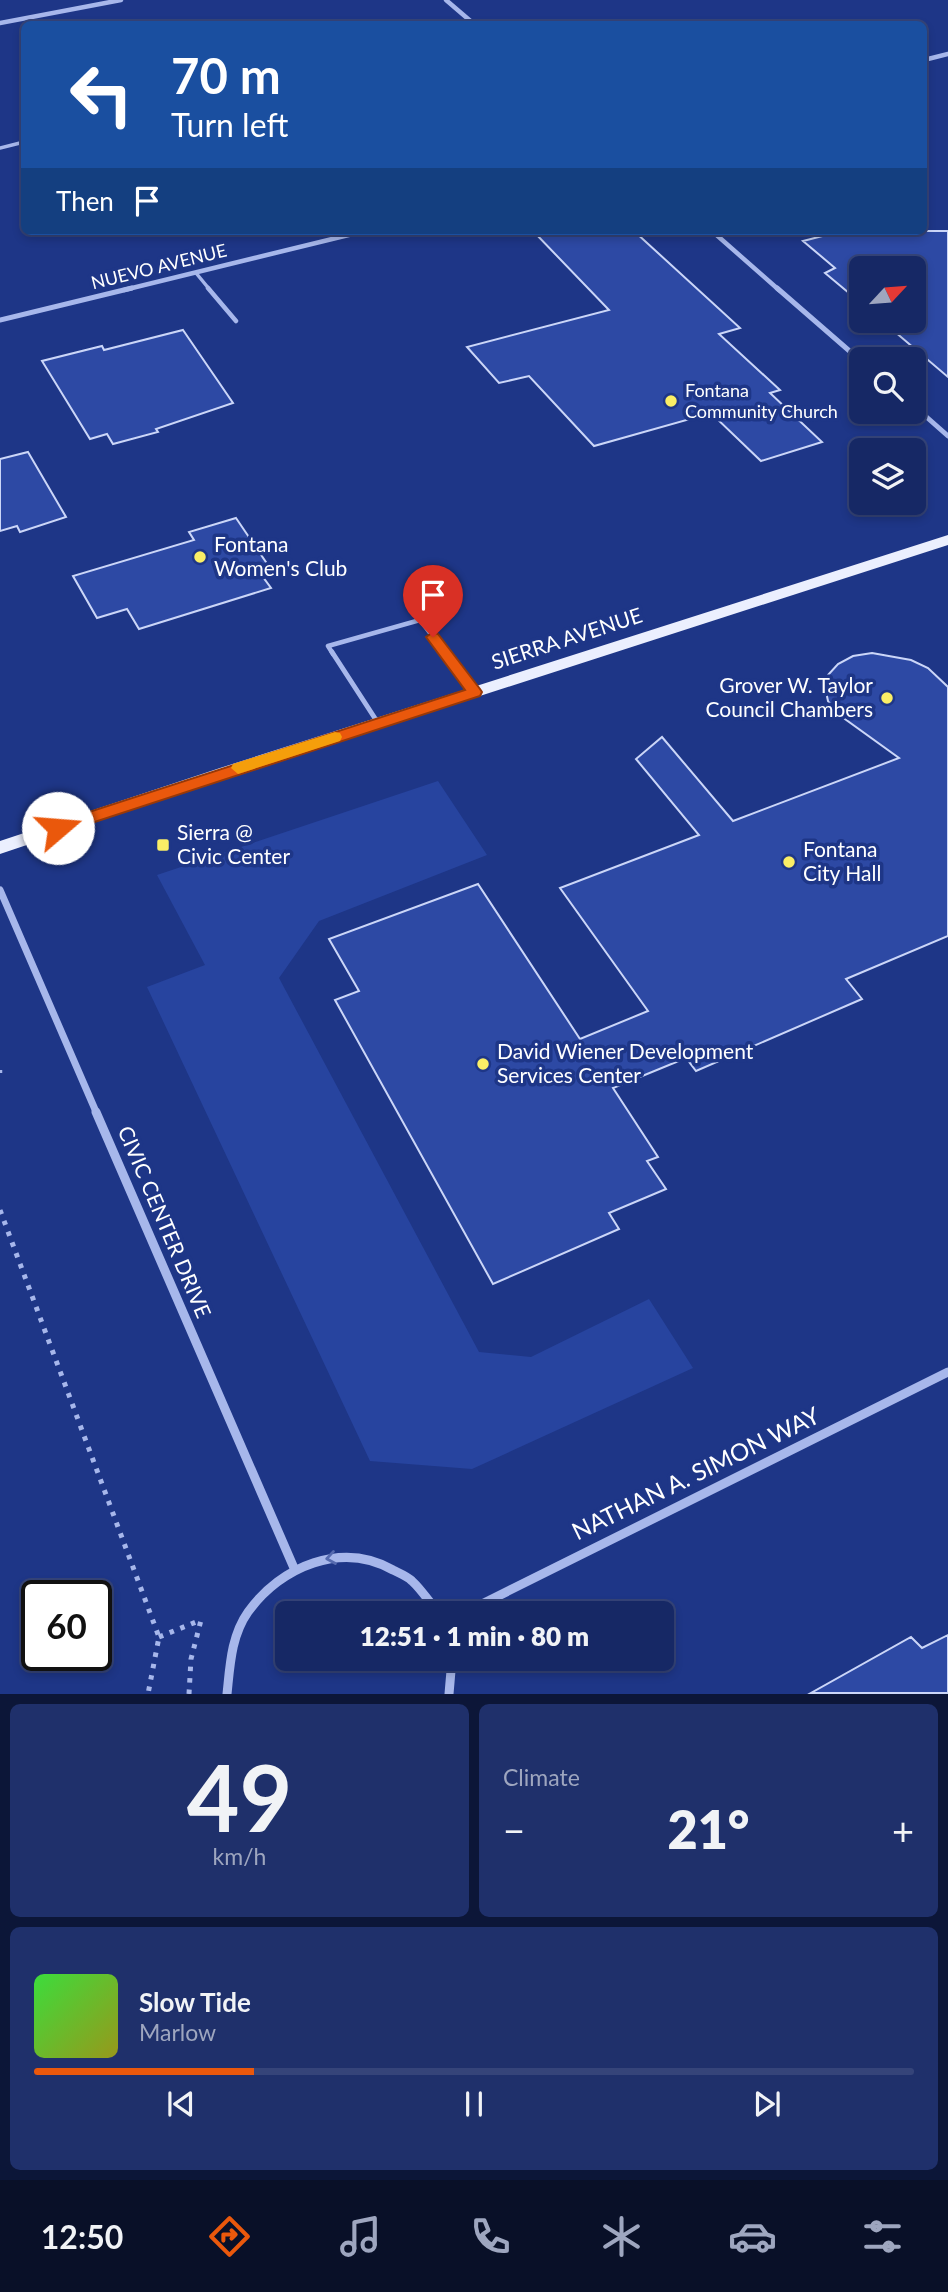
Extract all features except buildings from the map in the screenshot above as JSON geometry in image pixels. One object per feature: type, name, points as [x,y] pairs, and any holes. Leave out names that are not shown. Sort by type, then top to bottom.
[{"type":"main road","name":"SIERRA AVENUE","points":[[0,848],[948,540]]},
{"type":"street","points":[[0,23],[121,0]]},
{"type":"street","points":[[446,0],[470,21]]},
{"type":"street","points":[[927,59],[948,54]]},
{"type":"street","name":"NUEVO AVENUE","points":[[0,320],[350,235]]},
{"type":"street","points":[[717,235],[849,351]]},
{"type":"street","points":[[926,417],[948,436]]},
{"type":"street","name":"CIVIC CENTER DRIVE","points":[[0,890],[294,1568]]},
{"type":"street","name":"NATHAN A. SIMON WAY","points":[[488,1601],[948,1372]]},
{"type":"street","points":[[227,1693],[227,1661],[242,1619],[268,1585],[305,1563],[345,1556],[371,1560],[408,1577],[431,1601]]},
{"type":"street","points":[[449,1693],[451,1671]]},
{"type":"lane","points":[[0,148],[21,143]]},
{"type":"lane","points":[[196,273],[236,321]]},
{"type":"lane","points":[[378,723],[328,646],[420,620],[475,692]]},
{"type":"path","points":[[0,1210],[159,1637],[148,1693]]},
{"type":"path","points":[[159,1637],[201,1620],[192,1649],[188,1692],[181,1693]]},
{"type":"shaded area","points":[[438,781],[487,855],[319,921],[279,978],[479,1352],[531,1357],[649,1299],[693,1368],[472,1469],[370,1461],[147,987],[205,965],[157,875]]},
{"type":"slow traffic","points":[[238,768],[335,737]]},
{"type":"place","name":"Fontana Community Church","points":[[671,401]]},
{"type":"place","name":"Fontana Women's Club","points":[[200,557]]},
{"type":"place","name":"Grover W. Taylor Council Chambers","points":[[887,698]]},
{"type":"place","name":"Sierra @ Civic Center","points":[[163,845]]},
{"type":"place","name":"Fontana City Hall","points":[[789,862]]},
{"type":"place","name":"David Wiener Development Services Center","points":[[483,1064]]},
{"type":"route","points":[[58,828],[475,692],[433,637]]}]
